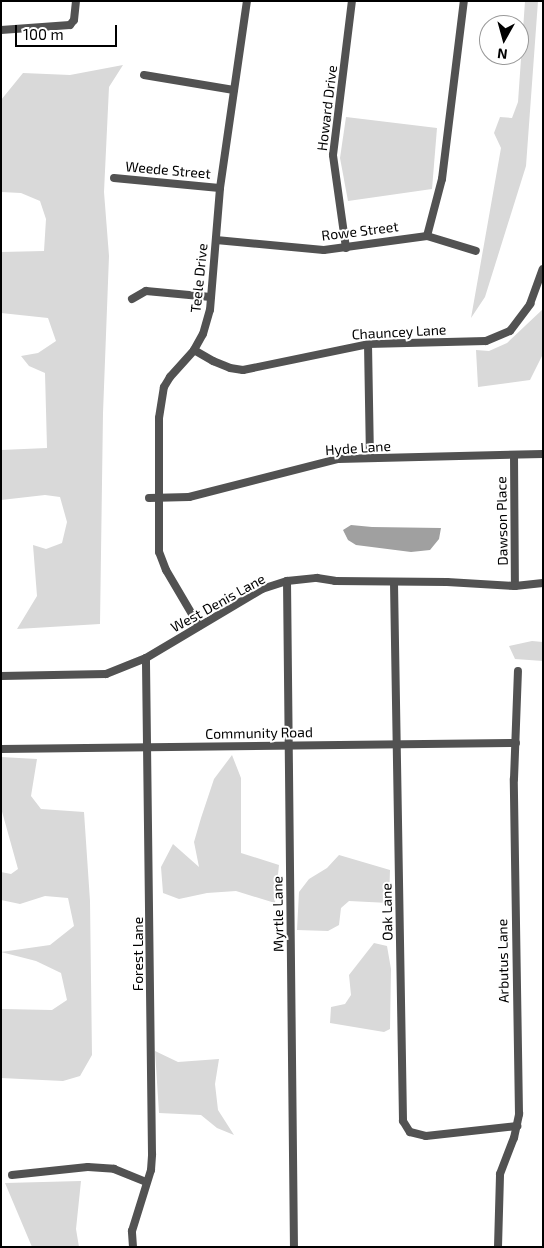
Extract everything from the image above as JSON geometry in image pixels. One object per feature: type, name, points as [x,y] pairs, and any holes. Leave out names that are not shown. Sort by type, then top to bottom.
[{"type":"street","points":[[1,30],[70,25],[74,20],[76,1]]},
{"type":"street","name":"Teele Drive","points":[[199,626],[166,570],[159,552],[159,418],[164,387],[170,377],[194,350],[205,328],[211,298],[220,188],[247,1]]},
{"type":"street","name":"Howard Drive","points":[[346,248],[333,155],[352,1]]},
{"type":"street","points":[[427,236],[442,179],[464,1]]},
{"type":"street","points":[[144,75],[234,90]]},
{"type":"street","name":"Weede Street","points":[[114,178],[220,188]]},
{"type":"street","name":"Rowe Street","points":[[216,240],[324,250],[427,236],[476,250]]},
{"type":"street","name":"Chauncey Lane","points":[[194,350],[230,368],[243,370],[368,344],[486,341],[510,331],[530,304],[543,269]]},
{"type":"street","points":[[132,298],[146,291],[211,298]]},
{"type":"street","points":[[368,344],[370,457]]},
{"type":"street","name":"Hyde Lane","points":[[149,498],[189,497],[338,459],[543,454]]},
{"type":"street","name":"Dawson Place","points":[[514,455],[515,586]]},
{"type":"street","name":"West Denis Lane","points":[[1,676],[106,674],[146,658],[262,589],[287,581],[317,578],[335,581],[447,582],[515,586],[543,583]]},
{"type":"street","name":"Myrtle Lane","points":[[287,581],[294,1247]]},
{"type":"street","name":"Oak Lane","points":[[394,582],[403,1121],[410,1132],[426,1136],[517,1126]]},
{"type":"street","name":"Forest Lane","points":[[133,1247],[132,1231],[151,1170],[152,1154],[146,658]]},
{"type":"street","name":"Arbutus Lane","points":[[498,1247],[500,1174],[517,1126],[519,1114],[514,809],[518,670]]},
{"type":"street","name":"Community Road","points":[[1,749],[516,743]]},
{"type":"street","points":[[12,1175],[88,1167],[114,1169],[146,1182]]},
{"type":"shaded area","points":[[525,1],[538,1],[526,166],[485,297],[471,318],[501,148],[494,133],[500,117],[512,118],[518,102],[521,65],[529,65],[529,15],[524,15]]},
{"type":"shaded area","points":[[123,65],[109,87],[104,192],[109,256],[103,413],[100,624],[17,629],[37,596],[33,545],[46,549],[62,543],[67,522],[60,497],[45,495],[1,500],[1,450],[47,448],[45,373],[29,366],[21,356],[38,353],[56,341],[48,318],[1,313],[1,252],[44,251],[46,219],[40,201],[21,193],[1,192],[1,100],[23,73],[70,75]]},
{"type":"shaded area","points":[[346,117],[437,128],[432,189],[348,201],[340,158]]},
{"type":"shaded area","points":[[543,309],[543,354],[530,380],[478,387],[476,350],[489,351],[507,343]]},
{"type":"shaded area","points":[[351,525],[441,528],[439,539],[430,550],[411,552],[356,545],[348,540],[343,530]]},
{"type":"shaded area","points":[[532,641],[543,642],[543,661],[515,659],[509,646]]},
{"type":"shaded area","points":[[232,755],[241,778],[241,853],[279,865],[275,903],[236,891],[207,893],[179,899],[163,893],[161,867],[173,844],[199,867],[194,842],[201,818],[214,779]]},
{"type":"shaded area","points":[[1,757],[37,759],[31,796],[41,809],[84,812],[90,901],[92,1055],[80,1076],[63,1081],[1,1078],[1,1009],[52,1010],[67,1000],[61,973],[36,961],[1,952],[50,945],[74,926],[68,898],[45,896],[20,904],[1,900],[1,872],[11,874],[18,869],[1,808]]},
{"type":"shaded area","points":[[339,855],[390,870],[389,903],[349,901],[341,908],[339,925],[328,931],[297,930],[299,892],[309,879],[327,868]]},
{"type":"shaded area","points":[[374,943],[387,946],[391,969],[390,1029],[384,1032],[330,1023],[331,1007],[345,1004],[351,995],[349,975]]},
{"type":"shaded area","points":[[155,1051],[178,1062],[219,1059],[215,1084],[218,1110],[234,1135],[217,1128],[201,1115],[159,1113]]},
{"type":"shaded area","points":[[81,1181],[76,1229],[79,1247],[32,1247],[5,1183]]}]
